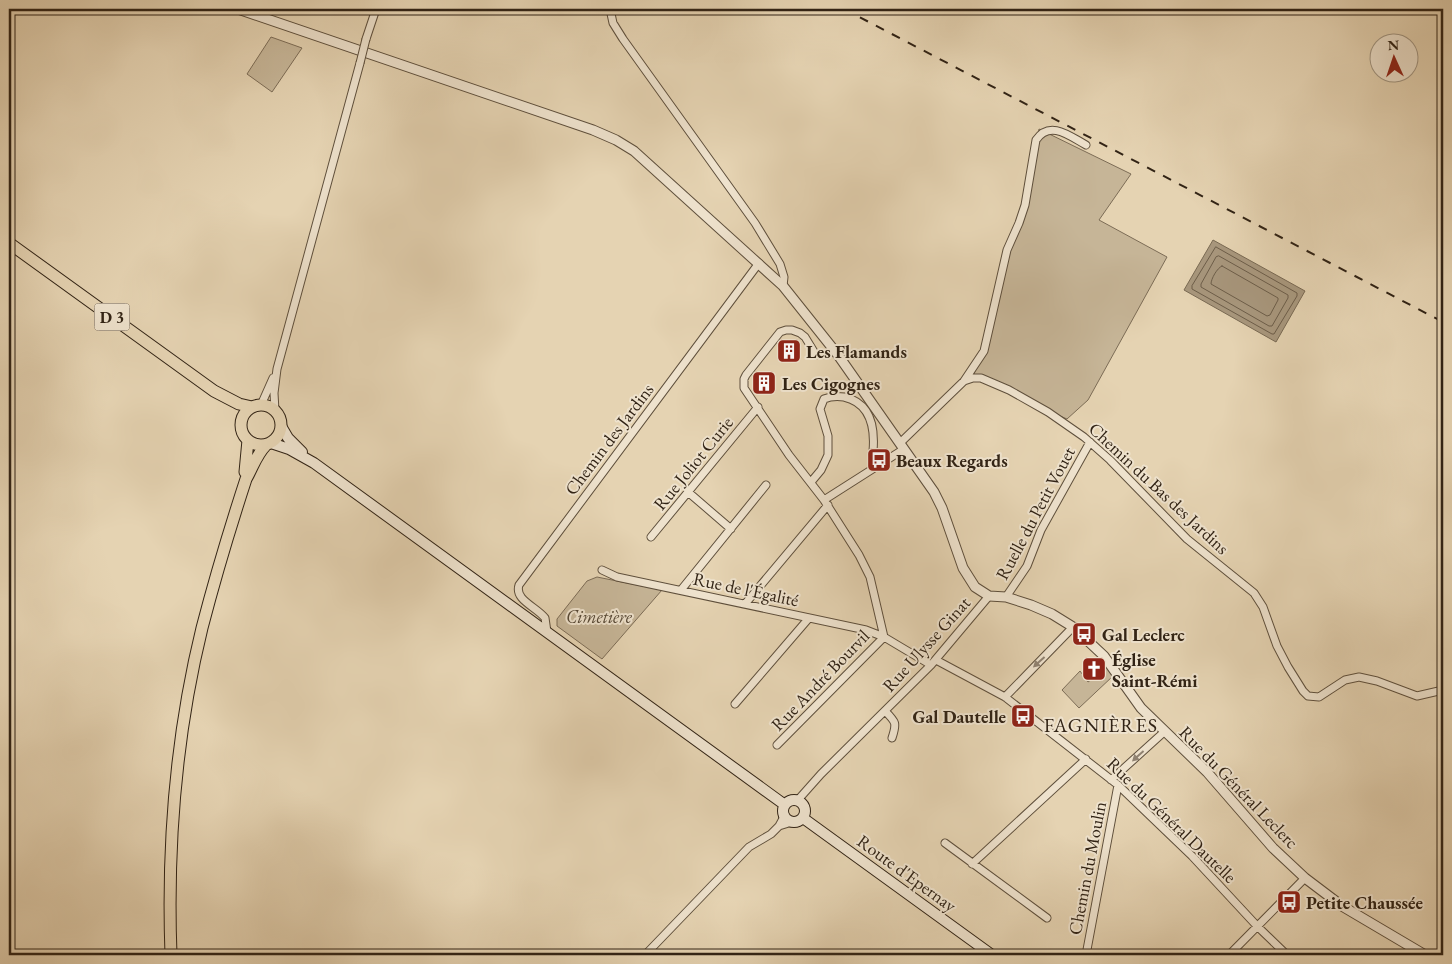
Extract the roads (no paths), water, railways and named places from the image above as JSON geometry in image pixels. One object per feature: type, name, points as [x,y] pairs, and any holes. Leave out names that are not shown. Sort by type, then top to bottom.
[{"type":"main road","name":"D 3","points":[[9,243],[214,391],[239,404],[257,406]]},
{"type":"main road","name":"D 3","points":[[214,391],[235,413],[241,424]]},
{"type":"main road","points":[[171,955],[170,896],[178,763],[204,621],[246,479],[256,457],[268,444],[276,439],[281,426],[281,421],[275,411],[271,408],[257,406],[245,414],[241,424],[248,440],[253,443],[268,444],[289,449],[314,463],[547,632],[787,814],[799,821],[803,818],[804,809],[797,801],[793,800],[787,814]]},
{"type":"main road","points":[[281,426],[294,444],[314,463]]},
{"type":"main road","points":[[246,479],[248,440]]},
{"type":"main road","name":"Route d'Epernay","points":[[803,818],[992,955]]},
{"type":"street","points":[[238,9],[593,130],[616,140],[634,151],[759,263],[783,286],[799,305],[838,355],[938,498],[966,575],[975,587],[989,596]]},
{"type":"street","points":[[275,411],[274,394],[277,369],[366,39],[376,9]]},
{"type":"street","points":[[610,9],[613,23],[623,39],[718,170],[776,255],[782,272],[783,286]]},
{"type":"street","points":[[745,604],[826,502],[902,446],[964,381],[978,361],[986,344],[1007,250],[1019,223],[1024,205],[1036,140],[1045,131],[1060,130],[1086,146]]},
{"type":"street","name":"Chemin des Jardins","points":[[547,632],[545,618],[519,595],[519,585],[759,263]]},
{"type":"street","points":[[816,355],[805,337],[800,333],[792,330],[780,332],[744,379],[744,388],[794,462],[826,502],[865,564],[884,636]]},
{"type":"street","points":[[257,406],[277,369]]},
{"type":"street","name":"Chemin du Bas des Jardins","points":[[964,381],[976,378],[988,380],[1048,412],[1090,442],[1117,467],[1187,540],[1254,593],[1263,607],[1277,646],[1306,694],[1312,697],[1319,697],[1346,680],[1358,677],[1377,681],[1417,696],[1443,690]]},
{"type":"street","points":[[811,482],[821,470],[828,454],[828,436],[820,409],[824,399],[832,396],[843,397],[855,401],[864,408],[873,425],[873,452]]},
{"type":"street","name":"Rue Joliot Curie","points":[[651,537],[758,407]]},
{"type":"street","name":"Ruelle du Petit Vouet","points":[[1006,597],[1027,566],[1041,530],[1090,442]]},
{"type":"street","points":[[681,590],[766,485]]},
{"type":"street","points":[[688,492],[731,529]]},
{"type":"street","name":"Rue de l'Égalité","points":[[602,570],[617,577],[866,630],[884,636]]},
{"type":"street","name":"Rue du Général Leclerc","points":[[989,596],[1006,597],[1036,607],[1073,627],[1104,656],[1134,700],[1164,732],[1207,772],[1261,835],[1305,878],[1342,906],[1425,955]]},
{"type":"street","name":"Rue Ulysse Ginat","points":[[797,801],[821,774],[933,662],[989,596]]},
{"type":"street","points":[[735,704],[809,618]]},
{"type":"street","points":[[1004,697],[1073,627]]},
{"type":"street","name":"Rue du Général Dautelle","points":[[884,636],[1004,697],[1086,759],[1118,785],[1192,856],[1257,926],[1287,955]]},
{"type":"street","name":"Rue André Bourvil","points":[[777,745],[884,636]]},
{"type":"street","name":"Rue Ulysse Ginat","points":[[885,711],[894,720],[892,738]]},
{"type":"street","points":[[1111,780],[1164,732]]},
{"type":"street","points":[[972,864],[1086,759]]},
{"type":"street","name":"Chemin du Moulin","points":[[1086,953],[1118,785]]},
{"type":"street","points":[[644,955],[749,847],[771,834],[780,826],[787,814]]},
{"type":"street","points":[[944,843],[1047,918]]},
{"type":"street","points":[[1229,955],[1305,878]]},
{"type":"street","points":[[1086,953],[1094,955]]},
{"type":"water","points":[[1213,240],[1305,291],[1276,342],[1184,290]]},
{"type":"railway","points":[[844,9],[1443,322]]},
{"type":"place","name":"Les Flamands","points":[[789,351]]},
{"type":"place","name":"Les Cigognes","points":[[764,383]]},
{"type":"place","name":"Beaux Regards","points":[[879,460]]},
{"type":"place","name":"Gal Leclerc","points":[[1084,634]]},
{"type":"place","name":"Église Saint-Rémi","points":[[1094,669]]},
{"type":"place","name":"Gal Dautelle","points":[[1023,716]]},
{"type":"place","name":"Petite Chaussée","points":[[1289,902]]},
{"type":"district","name":"FAGNIÈRES","points":[[1101,725]]},
{"type":"park label","name":"Cimetière","points":[[599,616]]}]
